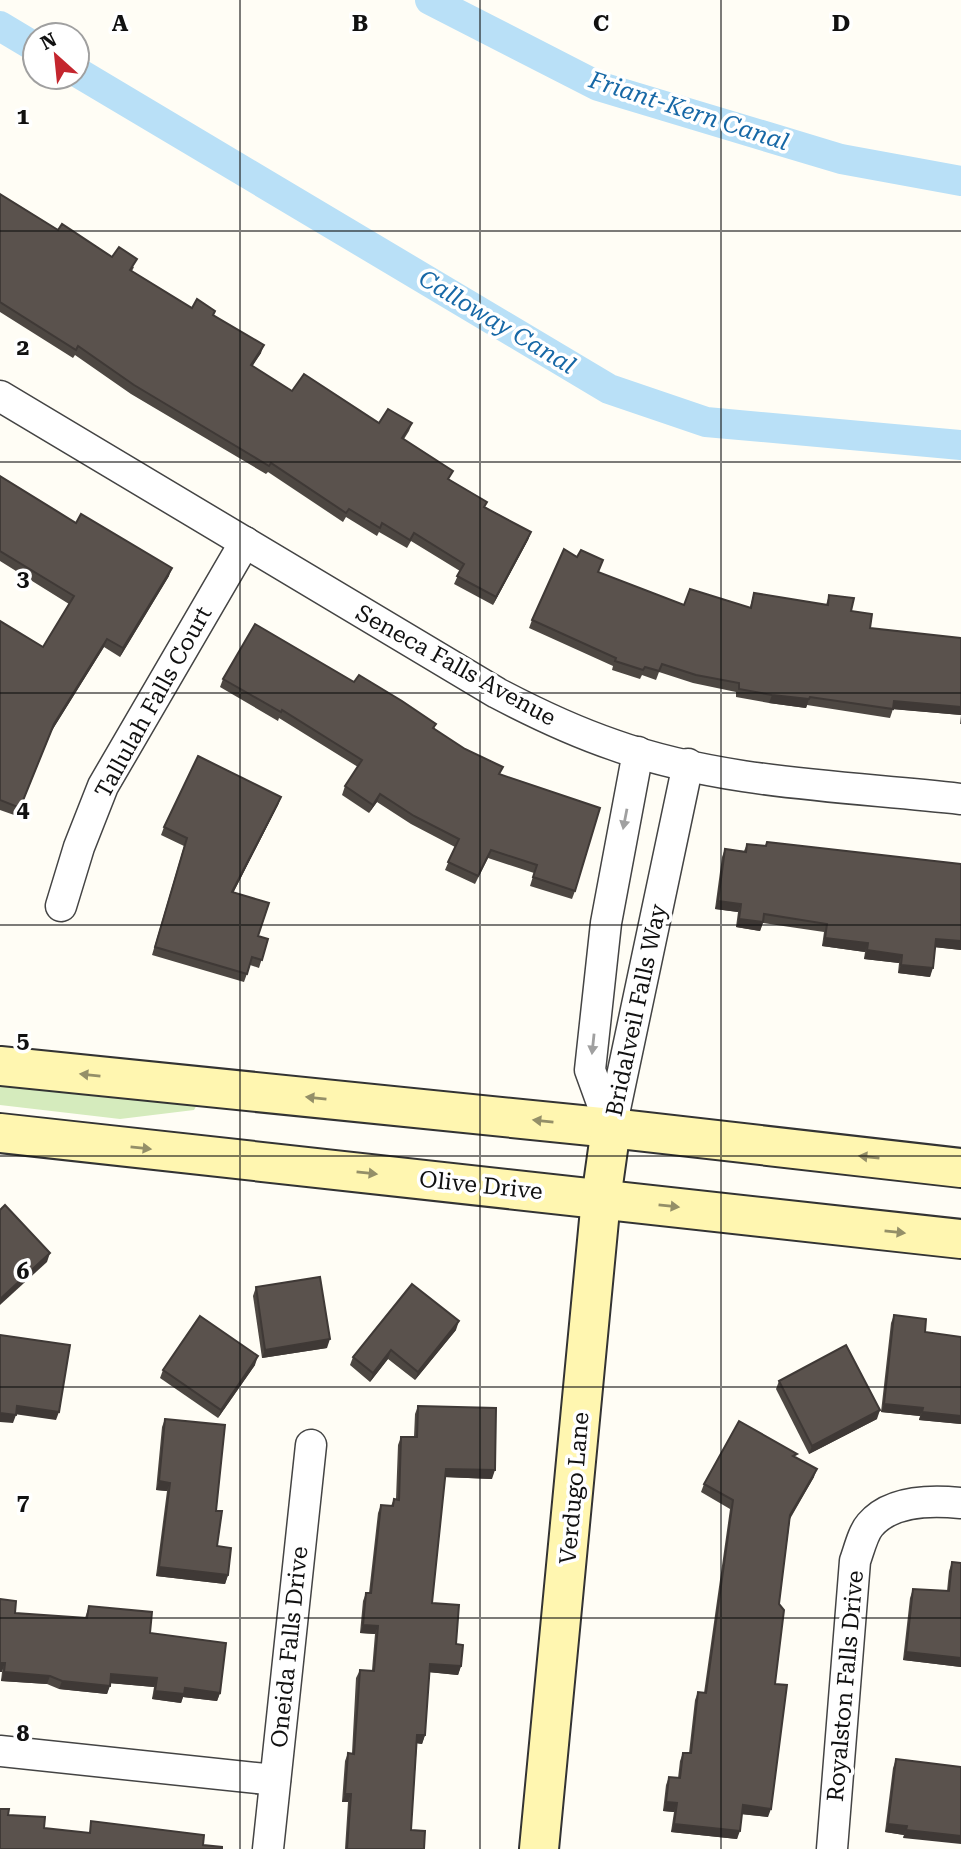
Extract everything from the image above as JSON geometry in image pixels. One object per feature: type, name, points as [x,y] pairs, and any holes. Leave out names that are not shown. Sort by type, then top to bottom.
[{"type":"main road","points":[[0,1066],[611,1128],[961,1168]]},
{"type":"main road","name":"Verdugo Lane","points":[[539,1849],[601,1199],[611,1128]]},
{"type":"main road","name":"Olive Drive","points":[[0,1133],[961,1239]]},
{"type":"street","name":"Seneca Falls Avenue","points":[[0,396],[497,693],[554,722],[638,752],[725,773],[961,799]]},
{"type":"street","name":"Tallulah Falls Court","points":[[61,906],[79,847],[103,786],[245,542]]},
{"type":"street","name":"Bridalveil Falls Way","points":[[611,1128],[590,1070],[606,923],[638,752]]},
{"type":"street","name":"Bridalveil Falls Way","points":[[611,1128],[688,764]]},
{"type":"street","name":"Oneida Falls Drive","points":[[268,1849],[311,1445]]},
{"type":"street","name":"Royalston Falls Drive","points":[[832,1849],[855,1561],[870,1525],[890,1511],[915,1502],[961,1503]]},
{"type":"street","points":[[0,1751],[275,1780]]},
{"type":"green space","points":[[0,1084],[199,1101],[194,1110],[120,1119],[0,1105]]},
{"type":"building","points":[[0,194],[58,230],[62,224],[112,257],[119,247],[137,259],[130,270],[192,308],[197,299],[215,311],[213,315],[264,345],[251,365],[292,391],[304,374],[379,423],[388,409],[412,423],[402,438],[453,471],[448,479],[487,502],[484,507],[531,532],[496,597],[457,576],[464,564],[414,533],[410,540],[382,523],[380,528],[349,509],[346,513],[271,463],[269,466],[134,385],[78,346],[76,350],[0,302]]},
{"type":"building","points":[[0,476],[76,523],[81,514],[172,568],[123,648],[107,639],[54,724],[20,808],[0,800],[0,621],[43,647],[74,596],[0,551]]},
{"type":"building","points":[[564,549],[577,557],[581,550],[603,560],[598,572],[684,605],[690,589],[751,608],[754,593],[828,605],[829,595],[854,598],[851,611],[872,614],[870,628],[961,638],[961,707],[894,701],[893,709],[810,697],[772,695],[739,689],[739,683],[696,675],[662,664],[659,671],[645,667],[643,670],[615,661],[616,658],[532,620]]},
{"type":"building","points":[[255,624],[354,682],[359,675],[402,701],[436,724],[433,728],[465,749],[503,767],[499,774],[600,808],[575,891],[533,877],[537,865],[491,850],[478,876],[448,862],[459,839],[414,816],[380,794],[373,805],[345,786],[362,760],[282,710],[281,712],[223,679]]},
{"type":"building","points":[[198,756],[281,797],[232,892],[269,903],[258,936],[268,939],[262,960],[252,957],[247,974],[155,947],[187,838],[164,827]]},
{"type":"building","points":[[767,842],[961,864],[961,941],[936,939],[933,968],[901,965],[902,955],[867,950],[868,943],[825,938],[827,924],[764,914],[763,922],[739,919],[741,904],[718,901],[725,849],[746,852],[747,844],[766,846]]},
{"type":"building","points":[[5,1205],[50,1253],[0,1299],[0,1210]]},
{"type":"building","points":[[320,1277],[330,1339],[265,1350],[256,1287]]},
{"type":"building","points":[[412,1284],[459,1321],[418,1372],[391,1350],[373,1373],[353,1357]]},
{"type":"building","points":[[894,1315],[926,1319],[925,1332],[961,1337],[961,1416],[884,1404]]},
{"type":"building","points":[[200,1316],[258,1356],[221,1410],[163,1370]]},
{"type":"building","points":[[0,1335],[70,1345],[59,1412],[17,1406],[16,1415],[0,1413]]},
{"type":"building","points":[[846,1345],[880,1410],[812,1446],[779,1381]]},
{"type":"building","points":[[418,1406],[496,1408],[495,1470],[446,1469],[432,1603],[459,1605],[456,1644],[463,1645],[461,1666],[430,1664],[425,1735],[417,1735],[411,1830],[425,1831],[424,1849],[347,1849],[351,1794],[345,1794],[348,1753],[354,1754],[360,1670],[374,1671],[378,1626],[363,1625],[366,1593],[371,1593],[381,1505],[393,1506],[394,1499],[399,1500],[401,1437],[417,1437]]},
{"type":"building","points":[[165,1419],[225,1425],[216,1511],[222,1511],[217,1546],[231,1548],[228,1575],[159,1567],[170,1483],[159,1481]]},
{"type":"building","points":[[739,1421],[797,1454],[793,1456],[817,1469],[790,1515],[779,1604],[784,1610],[775,1684],[787,1685],[771,1809],[743,1805],[740,1831],[674,1824],[677,1803],[666,1802],[669,1777],[680,1778],[683,1753],[691,1753],[698,1692],[706,1693],[733,1500],[704,1484]]},
{"type":"building","points":[[952,1562],[961,1563],[961,1658],[906,1652],[913,1589],[949,1591]]},
{"type":"building","points":[[0,1599],[16,1601],[15,1613],[87,1618],[89,1606],[152,1612],[150,1633],[226,1643],[220,1693],[185,1688],[184,1694],[155,1691],[157,1678],[111,1674],[110,1686],[4,1672],[5,1663],[0,1663]]},
{"type":"building","points":[[896,1759],[961,1767],[961,1836],[906,1830],[907,1826],[888,1824]]},
{"type":"building","points":[[0,1809],[9,1809],[8,1815],[45,1817],[44,1828],[90,1833],[91,1821],[204,1835],[203,1845],[222,1849],[0,1849]]},
{"type":"waterway","name":"Friant-Kern Canal","points":[[430,0],[598,86],[841,159],[961,181]]},
{"type":"waterway","name":"Calloway Canal","points":[[0,26],[21,39]]},
{"type":"waterway","name":"Calloway Canal","points":[[91,80],[609,389],[706,422],[961,445]]}]
